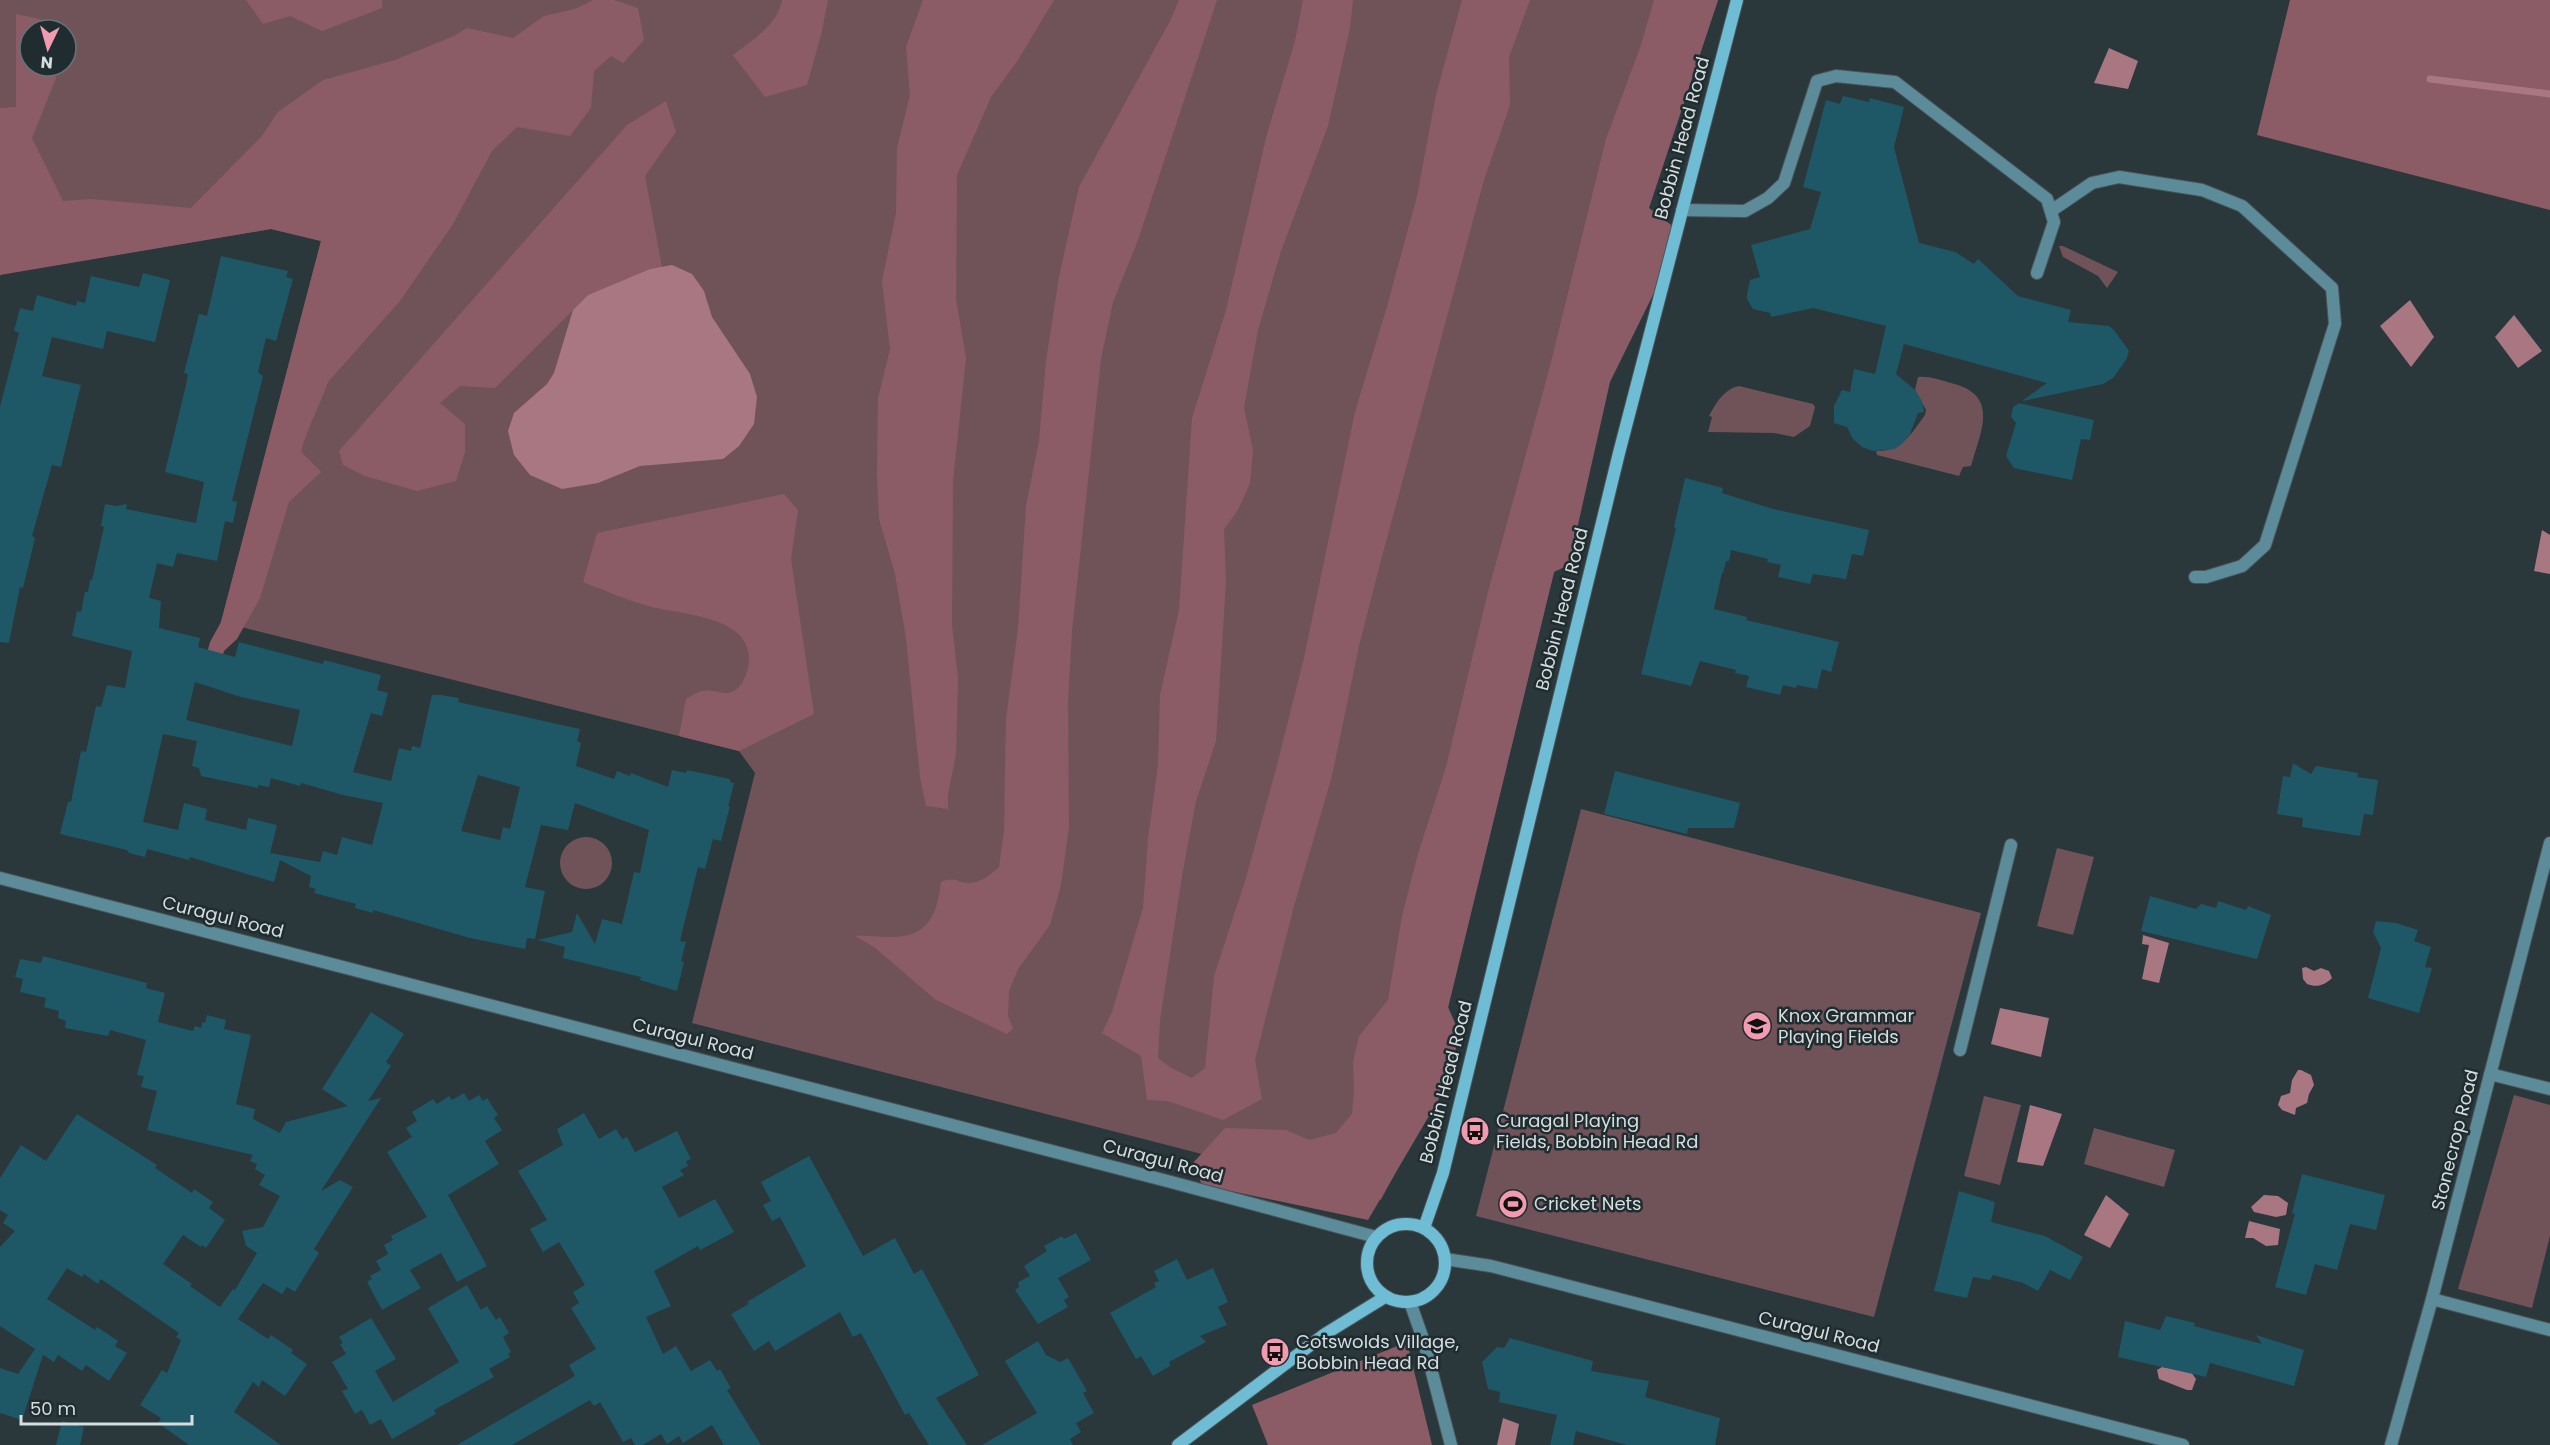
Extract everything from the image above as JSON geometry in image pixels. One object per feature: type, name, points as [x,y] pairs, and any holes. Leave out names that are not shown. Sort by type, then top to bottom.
[{"type":"main road","name":"Bobbin Head Road","points":[[1424,1228],[1443,1173],[1555,710],[1737,0]]},
{"type":"main road","points":[[1398,1224],[1412,1224],[1424,1228],[1438,1241],[1445,1259],[1445,1269],[1437,1287],[1423,1299],[1410,1302],[1398,1302],[1385,1297],[1375,1288],[1368,1276],[1366,1262],[1369,1249],[1376,1237],[1386,1229],[1398,1224]]},
{"type":"main road","points":[[1178,1445],[1325,1334],[1385,1297]]},
{"type":"street","points":[[1682,210],[1745,211],[1768,198],[1784,183],[1817,81],[1836,75],[1895,82],[2047,199],[2054,222],[2037,273]]},
{"type":"street","points":[[2051,211],[2092,183],[2119,177],[2202,190],[2242,206],[2332,288],[2335,324],[2265,545],[2242,567],[2206,578],[2195,577]]},
{"type":"street","name":"Stonecrop Road","points":[[2391,1445],[2432,1299],[2550,843]]},
{"type":"street","points":[[1960,1050],[2011,845]]},
{"type":"street","name":"Curagul Road","points":[[0,878],[1116,1167],[1376,1237]]},
{"type":"street","points":[[2490,1074],[2550,1089]]},
{"type":"street","name":"Curagul Road","points":[[1445,1259],[1491,1266],[2183,1445]]},
{"type":"street","points":[[2432,1299],[2550,1330]]},
{"type":"street","points":[[1410,1302],[1424,1342],[1450,1445]]},
{"type":"shaded area","points":[[0,0],[1718,0],[1626,276],[1433,1070],[1403,1158],[1381,1200],[692,1023],[755,773],[739,751],[221,622],[321,241],[271,229],[0,276]]},
{"type":"shaded area","points":[[246,0],[382,0],[382,8],[322,31],[290,16],[263,24]]},
{"type":"shaded area","points":[[593,0],[614,0],[638,8],[644,40],[623,63],[611,56],[594,71],[591,108],[570,136],[517,127],[492,151],[453,224],[400,301],[328,382],[301,452],[321,472],[289,502],[260,598],[237,639],[224,651],[215,681],[200,679],[210,642],[221,622],[321,241],[271,229],[0,275],[0,108],[16,107],[16,14],[35,18],[18,18],[18,78],[56,78],[32,138],[63,201],[91,199],[191,208],[262,136],[278,112],[323,80],[395,60],[454,36],[467,28],[513,38],[544,16],[575,9]]},
{"type":"shaded area","points":[[782,0],[828,0],[807,85],[765,97],[733,55],[770,24],[780,9]]},
{"type":"shaded area","points":[[923,0],[1054,0],[1018,60],[991,97],[957,175],[956,299],[966,358],[953,481],[952,625],[958,678],[956,754],[948,795],[948,809],[926,806],[920,777],[906,638],[895,574],[879,519],[877,475],[878,398],[890,349],[882,281],[896,213],[897,148],[910,95],[906,47]]},
{"type":"shaded area","points":[[1179,0],[1217,0],[1138,240],[1113,302],[1101,359],[1072,631],[1068,702],[1069,827],[1061,885],[1050,925],[1018,969],[1009,991],[1008,1016],[1013,1029],[1007,1034],[936,1000],[874,947],[855,936],[902,936],[922,929],[937,905],[941,882],[953,880],[973,883],[986,878],[999,867],[1004,831],[1006,719],[1018,629],[1026,506],[1039,441],[1046,361],[1059,277],[1079,187],[1170,21]]},
{"type":"shaded area","points":[[1303,0],[1353,0],[1350,28],[1328,126],[1281,251],[1258,330],[1244,408],[1253,450],[1250,483],[1238,510],[1224,529],[1226,581],[1216,741],[1196,801],[1160,1020],[1158,1058],[1171,1068],[1192,1078],[1205,1068],[1214,976],[1246,878],[1276,769],[1304,658],[1355,412],[1417,196],[1436,95],[1462,0],[1530,0],[1509,57],[1510,105],[1484,180],[1380,564],[1359,646],[1332,776],[1294,906],[1255,1060],[1262,1099],[1223,1120],[1168,1101],[1147,1100],[1141,1056],[1102,1033],[1112,1012],[1143,908],[1148,839],[1158,765],[1160,695],[1179,610],[1192,418],[1226,310],[1267,134],[1295,41]]},
{"type":"shaded area","points":[[1654,0],[1718,0],[1649,208],[1683,234],[1610,382],[1569,565],[1554,572],[1448,1007],[1459,1032],[1450,1080],[1368,1220],[1202,1185],[1193,1163],[1225,1128],[1286,1130],[1309,1140],[1336,1133],[1352,1114],[1353,1062],[1359,1036],[1388,1000],[1402,916],[1418,854],[1446,767],[1488,592],[1549,370],[1606,139],[1640,48]]},
{"type":"shaded area","points":[[2290,0],[2550,0],[2550,210],[2257,135]]},
{"type":"shaded area","points":[[2109,48],[2138,61],[2128,89],[2094,83]]},
{"type":"shaded area","points":[[666,101],[676,132],[645,176],[662,267],[650,269],[588,295],[495,388],[460,386],[440,403],[465,424],[465,452],[456,481],[417,491],[365,476],[343,465],[339,451],[627,125]]},
{"type":"shaded area","points":[[2059,246],[2118,272],[2107,288],[2098,276],[2063,257]]},
{"type":"shaded area","points":[[672,265],[692,274],[704,291],[712,317],[750,374],[757,397],[754,424],[739,446],[723,459],[640,466],[598,483],[562,489],[530,475],[514,455],[508,431],[514,413],[547,384],[554,373],[573,310],[588,295],[650,269]]},
{"type":"shaded area","points":[[2410,300],[2434,337],[2411,367],[2380,326]]},
{"type":"shaded area","points":[[2514,315],[2542,351],[2518,368],[2495,337]]},
{"type":"shaded area","points":[[1918,377],[1934,378],[1966,389],[1976,396],[1981,405],[1982,427],[1971,466],[1963,467],[1959,476],[1877,455],[1876,451],[1892,448],[1905,440],[1925,415],[1926,410],[1915,390]]},
{"type":"shaded area","points":[[1739,386],[1813,404],[1815,407],[1810,426],[1794,437],[1774,433],[1708,432],[1712,417],[1709,416],[1718,402],[1725,393]]},
{"type":"shaded area","points":[[784,494],[798,510],[791,559],[814,714],[739,751],[679,736],[686,699],[702,691],[730,693],[737,689],[748,668],[748,651],[742,638],[731,628],[716,621],[643,605],[583,582],[597,533]]},
{"type":"shaded area","points":[[2542,530],[2550,535],[2550,574],[2534,571]]},
{"type":"shaded area","name":"Knox Grammar Playing Fields","points":[[1581,809],[1981,913],[1874,1317],[1476,1216]]},
{"type":"shaded area","points":[[586,837],[596,839],[604,845],[610,853],[612,863],[610,873],[604,881],[596,887],[586,889],[576,887],[568,881],[562,873],[560,863],[562,853],[568,845],[576,839]]},
{"type":"shaded area","points":[[2057,848],[2094,857],[2073,935],[2037,926]]},
{"type":"shaded area","points":[[2143,935],[2169,943],[2159,983],[2142,979],[2149,945],[2142,944]]},
{"type":"shaded area","points":[[2306,967],[2314,971],[2321,968],[2329,971],[2332,978],[2321,985],[2307,984],[2303,979],[2302,968]]},
{"type":"shaded area","points":[[2000,1008],[2049,1018],[2041,1057],[1991,1044]]},
{"type":"shaded area","points":[[2298,1070],[2311,1075],[2314,1085],[2307,1103],[2296,1108],[2295,1115],[2282,1110],[2278,1105],[2281,1096],[2290,1093],[2292,1080]]},
{"type":"shaded area","points":[[2514,1095],[2550,1105],[2550,1236],[2532,1308],[2458,1289]]},
{"type":"shaded area","points":[[1984,1096],[2021,1105],[2000,1185],[1964,1176]]},
{"type":"shaded area","points":[[2030,1105],[2062,1114],[2043,1166],[2017,1162]]},
{"type":"shaded area","points":[[2094,1128],[2175,1150],[2164,1187],[2084,1164]]},
{"type":"shaded area","points":[[2106,1195],[2129,1214],[2110,1248],[2084,1235]]},
{"type":"shaded area","points":[[2264,1195],[2278,1196],[2288,1203],[2286,1215],[2276,1217],[2254,1212],[2251,1207]]},
{"type":"shaded area","points":[[2249,1221],[2280,1229],[2278,1245],[2266,1246],[2253,1238],[2245,1238]]},
{"type":"shaded area","points":[[1407,1342],[1432,1445],[1268,1445],[1252,1405]]},
{"type":"shaded area","points":[[2162,1367],[2191,1372],[2196,1379],[2192,1390],[2159,1379],[2157,1370]]},
{"type":"shaded area","points":[[1503,1418],[1519,1424],[1515,1445],[1497,1445]]},
{"type":"building","points":[[1843,96],[1869,102],[1870,98],[1904,107],[1894,147],[1919,243],[1955,252],[1974,264],[1978,259],[2018,296],[2071,310],[2068,322],[2109,326],[2129,351],[2126,360],[2113,378],[2103,384],[2022,401],[2047,383],[1904,344],[1896,374],[1915,390],[1922,401],[1924,412],[1918,413],[1910,434],[1903,443],[1895,449],[1873,451],[1862,447],[1853,439],[1847,427],[1834,423],[1834,406],[1842,390],[1850,392],[1854,369],[1875,374],[1886,326],[1813,308],[1771,317],[1770,313],[1753,309],[1747,299],[1747,294],[1750,280],[1760,277],[1751,245],[1810,229],[1821,192],[1803,187],[1826,100],[1840,104]]},
{"type":"building","points":[[221,256],[288,271],[286,277],[293,279],[276,341],[266,338],[258,372],[263,376],[232,501],[237,502],[233,523],[225,521],[217,561],[177,553],[173,567],[157,563],[149,598],[161,601],[159,628],[200,638],[198,647],[235,657],[239,642],[323,664],[324,660],[381,675],[377,690],[388,693],[382,716],[371,713],[353,772],[391,781],[399,748],[411,751],[412,746],[420,748],[432,695],[441,695],[459,698],[458,702],[580,729],[577,741],[581,743],[576,766],[614,779],[617,771],[630,776],[631,773],[668,787],[672,770],[686,773],[687,770],[730,779],[730,782],[734,783],[721,841],[713,839],[705,869],[698,867],[680,941],[686,942],[677,991],[640,980],[641,977],[563,958],[565,947],[538,940],[572,932],[577,913],[595,944],[602,919],[622,924],[634,872],[640,873],[649,830],[575,803],[568,830],[541,825],[525,887],[545,891],[535,939],[527,938],[525,949],[470,938],[373,910],[373,913],[355,908],[356,904],[314,893],[316,889],[309,887],[311,876],[280,860],[274,882],[190,857],[189,860],[147,849],[145,857],[129,853],[127,850],[60,834],[68,802],[71,802],[81,751],[86,752],[96,706],[101,707],[107,685],[125,688],[132,651],[72,636],[77,611],[81,612],[85,592],[88,592],[90,580],[92,580],[104,527],[101,526],[105,504],[116,506],[127,504],[126,509],[196,523],[204,482],[165,472],[186,385],[188,374],[184,373],[199,314],[207,316]],"holes":[[[195,682],[241,697],[300,710],[292,746],[186,720]],[[163,734],[197,741],[192,766],[199,768],[201,776],[258,788],[258,785],[269,787],[271,778],[383,803],[372,845],[342,837],[337,855],[323,851],[320,862],[270,853],[277,825],[248,818],[246,830],[205,820],[207,809],[184,803],[178,830],[143,822]],[[478,775],[520,787],[510,829],[503,827],[500,840],[461,831]]]},
{"type":"building","points":[[143,273],[170,280],[155,342],[107,331],[103,349],[52,337],[42,376],[81,385],[61,467],[52,465],[32,536],[35,538],[23,588],[20,587],[9,643],[0,642],[0,407],[19,333],[14,331],[20,308],[33,311],[37,295],[76,306],[77,301],[85,303],[91,276],[139,287]]},
{"type":"building","points":[[2019,403],[2094,420],[2090,440],[2081,439],[2072,480],[2014,468],[2006,456],[2016,423],[2011,417],[2013,407]]},
{"type":"building","points":[[1685,478],[1723,488],[1722,493],[1773,509],[1869,530],[1863,556],[1852,554],[1846,579],[1813,574],[1810,584],[1778,577],[1781,565],[1767,562],[1768,559],[1731,550],[1729,561],[1726,561],[1722,573],[1714,609],[1747,617],[1746,620],[1839,642],[1831,672],[1822,669],[1817,689],[1783,685],[1780,695],[1746,687],[1749,676],[1735,673],[1736,670],[1700,661],[1691,686],[1641,674],[1676,528],[1674,527]]},
{"type":"building","points":[[2293,763],[2311,774],[2316,766],[2358,773],[2357,777],[2378,780],[2373,815],[2364,814],[2360,836],[2302,827],[2303,818],[2277,814],[2283,776],[2290,777]]},
{"type":"building","points":[[1615,771],[1740,803],[1734,828],[1688,828],[1687,834],[1604,814]]},
{"type":"building","points":[[2150,896],[2196,909],[2201,904],[2216,908],[2218,901],[2246,910],[2248,906],[2271,915],[2257,959],[2141,931]]},
{"type":"building","points":[[2376,921],[2396,923],[2418,930],[2414,941],[2431,947],[2425,967],[2432,968],[2419,1013],[2368,998],[2381,948],[2373,932]]},
{"type":"building","points":[[43,956],[147,983],[146,988],[165,993],[158,1022],[193,1031],[195,1026],[201,1028],[207,1015],[226,1020],[224,1029],[251,1035],[236,1104],[255,1109],[253,1119],[280,1133],[286,1122],[348,1106],[322,1089],[371,1012],[404,1034],[386,1062],[391,1066],[368,1101],[381,1098],[321,1191],[340,1180],[353,1187],[314,1249],[319,1253],[295,1292],[287,1287],[282,1294],[263,1283],[238,1319],[268,1339],[271,1335],[293,1350],[291,1353],[307,1364],[285,1396],[262,1380],[259,1387],[253,1382],[234,1412],[281,1445],[189,1445],[158,1423],[161,1418],[140,1405],[162,1370],[167,1373],[181,1340],[176,1337],[179,1333],[101,1279],[98,1284],[84,1274],[82,1277],[67,1268],[47,1299],[95,1330],[97,1327],[118,1341],[115,1346],[127,1353],[109,1381],[86,1365],[82,1371],[58,1355],[54,1362],[43,1355],[22,1420],[0,1413],[0,1368],[18,1374],[35,1349],[0,1326],[0,1247],[15,1231],[3,1223],[8,1215],[0,1210],[0,1178],[21,1145],[46,1161],[77,1114],[157,1165],[155,1168],[192,1193],[194,1189],[213,1202],[209,1208],[225,1220],[206,1248],[183,1235],[163,1264],[220,1307],[233,1289],[235,1290],[257,1253],[246,1246],[242,1231],[263,1227],[280,1196],[259,1185],[265,1175],[255,1169],[257,1164],[250,1161],[253,1155],[147,1130],[157,1091],[141,1087],[144,1076],[137,1075],[146,1040],[110,1030],[108,1036],[65,1028],[66,1021],[58,1018],[59,1011],[44,1007],[46,998],[20,992],[23,979],[15,977],[20,959],[41,963]]},
{"type":"building","points":[[464,1093],[469,1101],[479,1095],[483,1101],[487,1098],[498,1115],[494,1118],[502,1130],[485,1141],[499,1164],[448,1195],[487,1266],[457,1282],[441,1253],[410,1270],[421,1288],[382,1310],[367,1282],[372,1279],[370,1276],[381,1270],[376,1261],[388,1254],[384,1245],[393,1240],[391,1236],[427,1217],[387,1152],[412,1137],[406,1128],[417,1121],[412,1112],[433,1099],[437,1104],[449,1096],[452,1100]]},
{"type":"building","points":[[584,1113],[599,1139],[616,1129],[622,1139],[627,1137],[635,1152],[677,1131],[691,1159],[686,1161],[688,1166],[680,1170],[684,1175],[662,1187],[679,1218],[715,1199],[734,1232],[700,1250],[698,1246],[654,1271],[671,1306],[646,1317],[663,1354],[676,1346],[691,1371],[710,1360],[717,1371],[720,1369],[731,1388],[727,1390],[761,1445],[724,1445],[712,1425],[683,1443],[679,1436],[667,1444],[661,1434],[643,1445],[635,1445],[631,1438],[623,1442],[600,1402],[594,1406],[590,1400],[512,1445],[457,1445],[575,1376],[569,1365],[596,1349],[571,1308],[579,1303],[573,1292],[585,1285],[559,1242],[543,1252],[530,1229],[547,1220],[518,1171],[563,1145],[557,1129]]},
{"type":"building","points":[[809,1156],[863,1256],[895,1238],[914,1274],[922,1269],[979,1375],[936,1398],[967,1445],[929,1445],[909,1413],[905,1415],[861,1333],[853,1337],[840,1312],[775,1351],[769,1341],[754,1351],[731,1314],[806,1266],[780,1217],[772,1221],[763,1205],[771,1201],[761,1182]]},
{"type":"building","points":[[2302,1174],[2385,1195],[2376,1230],[2350,1224],[2337,1270],[2315,1264],[2306,1295],[2275,1287],[2295,1214],[2292,1213]]},
{"type":"building","points":[[1959,1191],[1995,1202],[1991,1222],[2045,1236],[2083,1257],[2070,1280],[2050,1270],[2038,1291],[2023,1283],[1993,1275],[1990,1280],[1973,1277],[1967,1298],[1934,1291]]},
{"type":"building","points":[[1076,1233],[1091,1260],[1058,1278],[1069,1297],[1064,1300],[1068,1307],[1038,1324],[1015,1290],[1019,1287],[1018,1282],[1030,1276],[1024,1266],[1047,1251],[1044,1246],[1062,1236],[1064,1239]]},
{"type":"building","points":[[1177,1259],[1187,1280],[1213,1268],[1228,1302],[1218,1307],[1227,1325],[1200,1336],[1206,1342],[1169,1362],[1170,1366],[1153,1376],[1141,1356],[1136,1359],[1110,1313],[1156,1287],[1154,1283],[1159,1281],[1154,1271]]},
{"type":"building","points":[[467,1285],[481,1310],[487,1306],[496,1320],[500,1317],[509,1333],[503,1337],[511,1352],[508,1354],[510,1357],[489,1369],[494,1377],[434,1410],[436,1414],[392,1439],[381,1419],[370,1425],[362,1410],[355,1414],[342,1391],[348,1389],[332,1362],[346,1354],[339,1337],[371,1318],[396,1359],[375,1371],[393,1402],[459,1362],[428,1308]]},
{"type":"building","points":[[2166,1316],[2262,1344],[2256,1335],[2304,1350],[2294,1386],[2210,1363],[2206,1377],[2118,1357],[2125,1321],[2160,1330]]},
{"type":"building","points":[[1510,1338],[1593,1361],[1591,1371],[1649,1381],[1645,1397],[1720,1418],[1715,1445],[1627,1445],[1576,1431],[1573,1445],[1550,1445],[1557,1415],[1499,1402],[1500,1392],[1488,1389],[1482,1362],[1497,1347],[1504,1348]]},
{"type":"building","points":[[1038,1341],[1046,1355],[1060,1362],[1068,1358],[1087,1391],[1083,1393],[1094,1413],[1076,1423],[1081,1432],[1070,1439],[1073,1445],[982,1445],[1037,1413],[1005,1361]]},
{"type":"building","points":[[62,1421],[84,1427],[80,1445],[56,1445]]},
{"type":"waterway","points":[[2430,79],[2550,94]]},
{"type":"place","name":"Knox Grammar Playing Fields","points":[[1757,1026]]},
{"type":"place","name":"Curagal Playing Fields, Bobbin Head Rd","points":[[1475,1131]]},
{"type":"place","name":"Cricket Nets","points":[[1513,1204]]},
{"type":"place","name":"Cotswolds Village, Bobbin Head Rd","points":[[1275,1352]]}]
